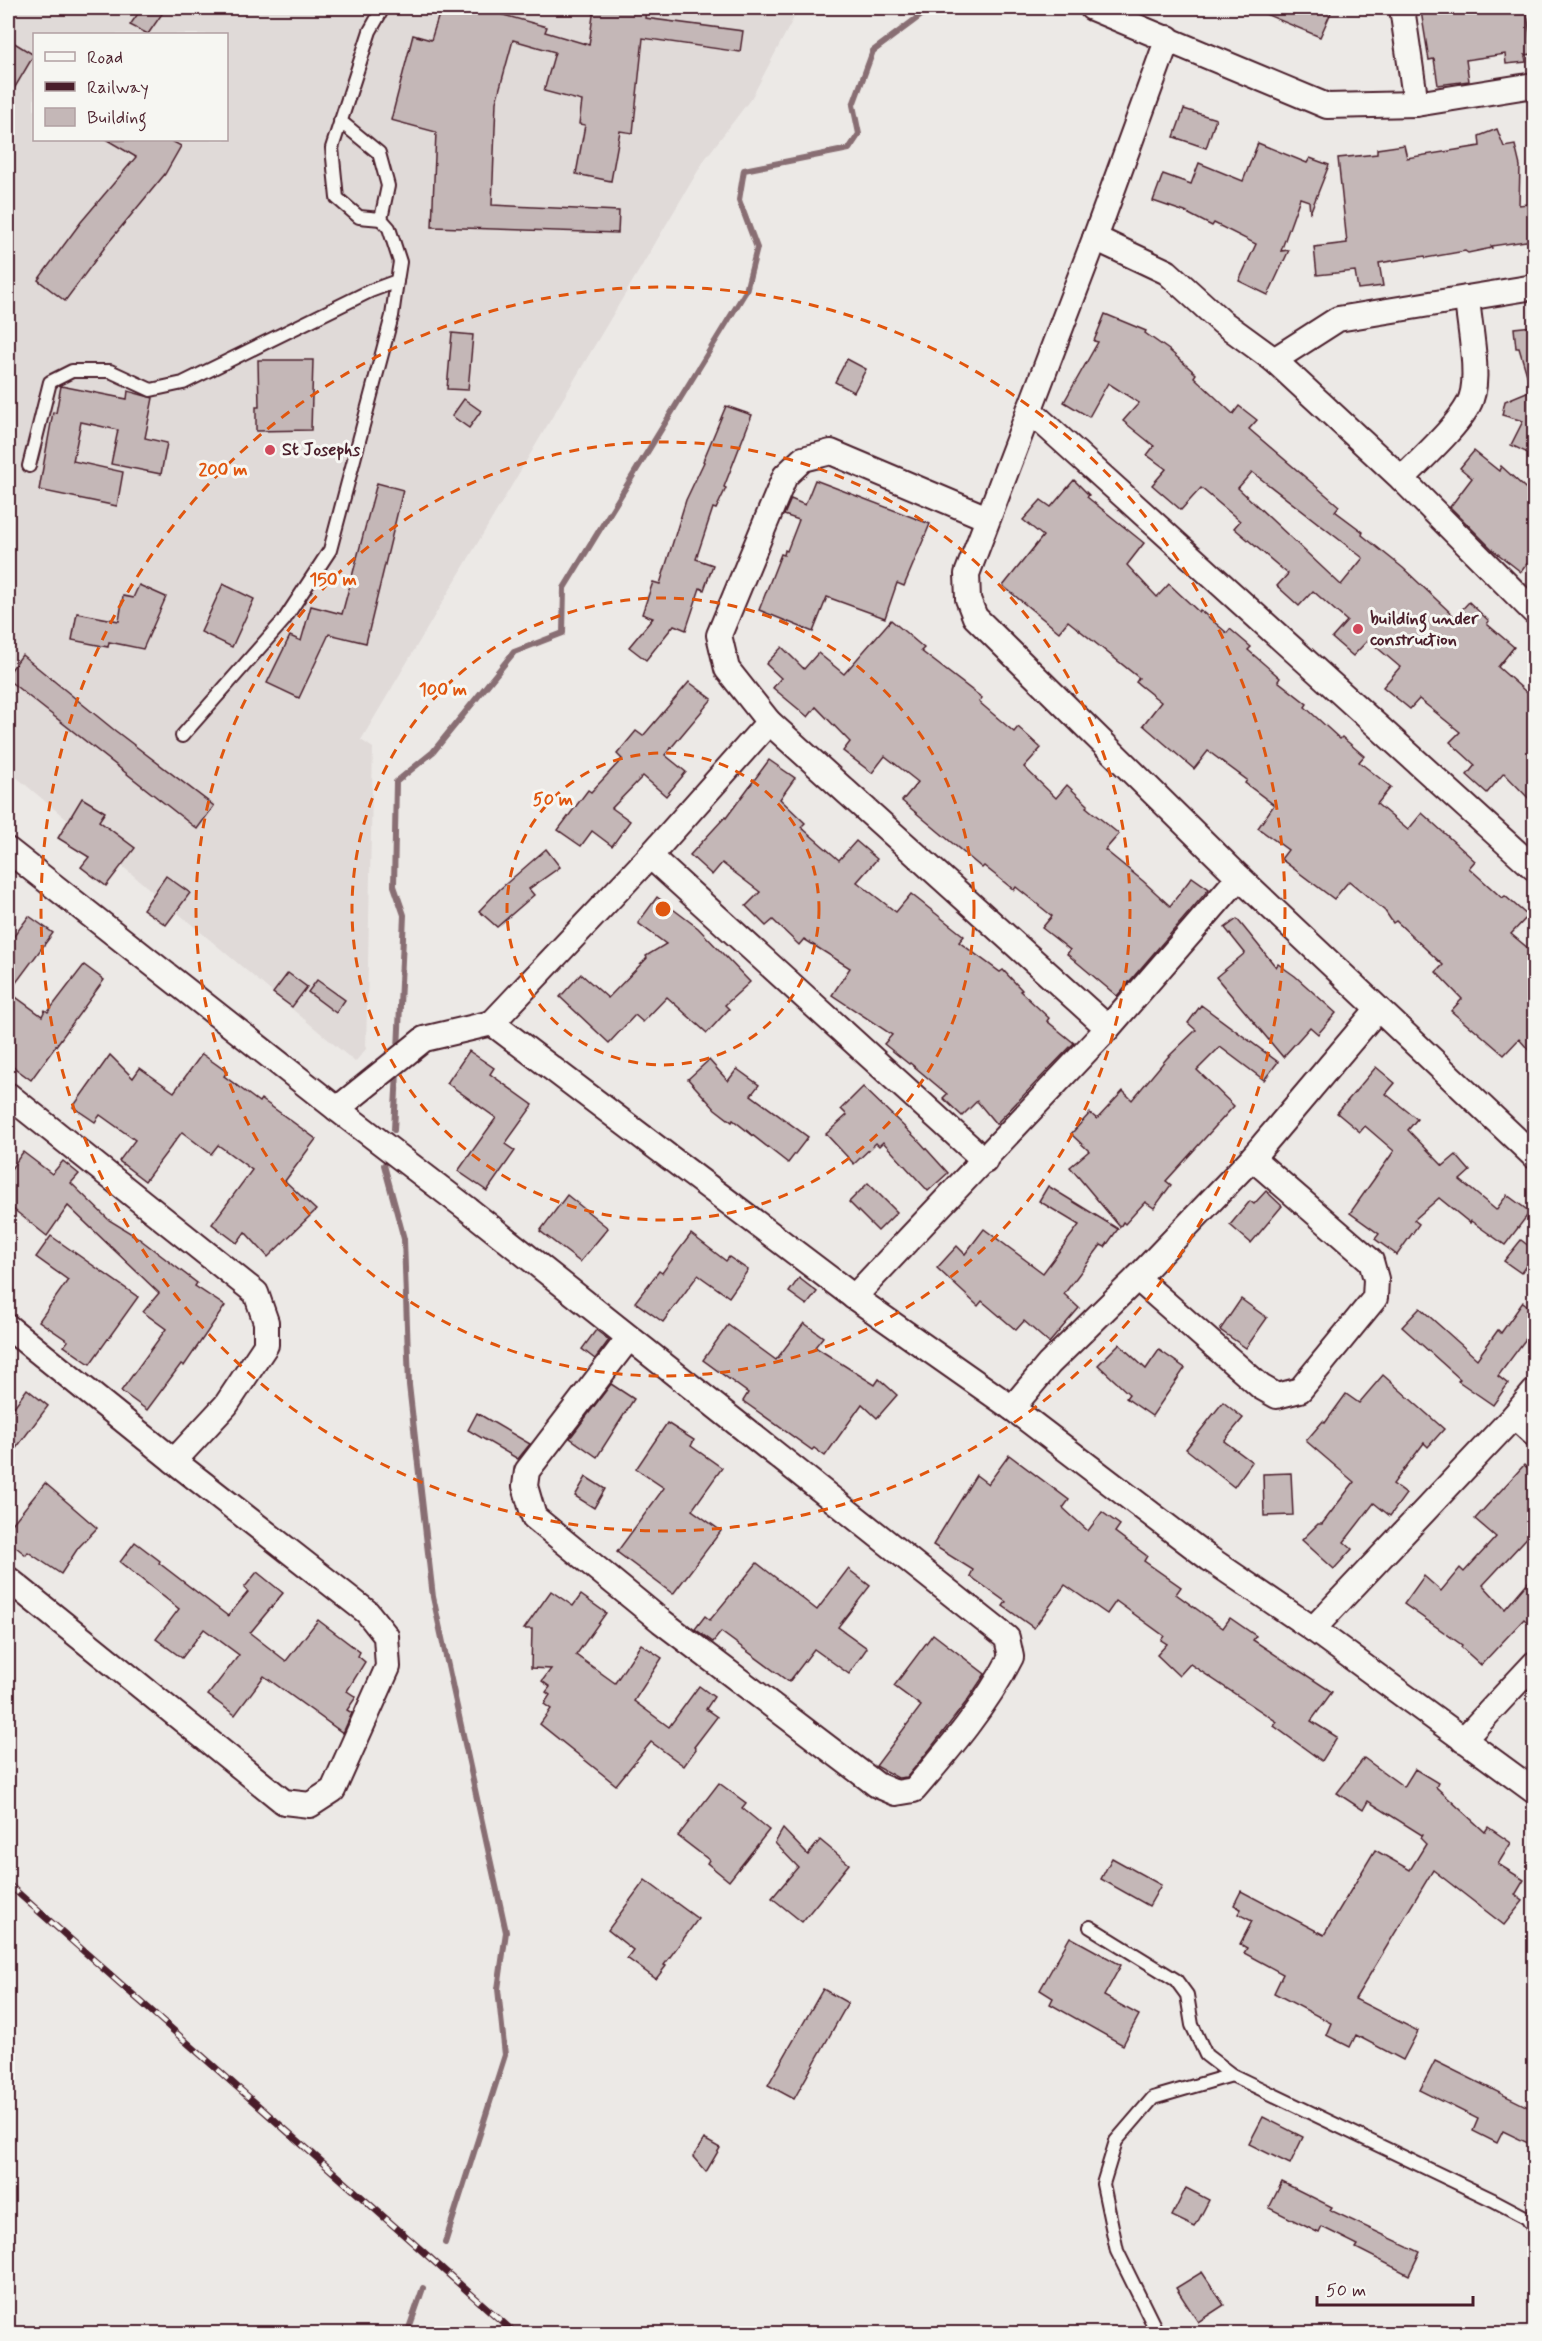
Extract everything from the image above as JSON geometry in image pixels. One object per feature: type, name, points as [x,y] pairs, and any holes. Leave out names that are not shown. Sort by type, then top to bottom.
[{"type":"street","points":[[1092,8],[1327,106],[1416,104],[1534,85]]},
{"type":"street","points":[[1402,8],[1416,104]]},
{"type":"street","points":[[1168,38],[1095,238],[967,574],[968,599],[975,617],[1239,877],[1377,1010],[1534,1156]]},
{"type":"street","points":[[1095,238],[1167,272],[1222,322],[1274,360],[1402,479],[1534,611]]},
{"type":"street","points":[[1274,360],[1338,319],[1534,287]]},
{"type":"street","points":[[1402,479],[1460,417],[1471,400],[1475,378],[1467,298]]},
{"type":"street","points":[[1029,410],[1534,868]]},
{"type":"street","points":[[987,518],[831,452],[803,459],[785,476],[719,635],[727,669],[769,722],[1108,1028]]},
{"type":"street","points":[[337,1109],[424,1039],[492,1023],[650,856],[769,722]]},
{"type":"street","points":[[8,850],[469,1210],[628,1339],[989,1622],[1006,1638],[1011,1657],[1001,1677],[965,1730],[914,1790],[896,1792],[877,1785],[661,1621],[534,1517],[525,1486],[526,1471],[628,1339]]},
{"type":"street","points":[[650,856],[985,1161]]},
{"type":"street","points":[[854,1297],[985,1161],[1108,1028],[1239,877]]},
{"type":"street","points":[[1012,1408],[1049,1364],[1137,1278],[1252,1158],[1377,1010]]},
{"type":"street","points":[[492,1023],[854,1297],[1012,1408],[1210,1559],[1313,1629],[1534,1791]]},
{"type":"street","points":[[8,1095],[256,1293],[266,1322],[266,1344],[226,1405],[174,1461]]},
{"type":"street","points":[[1137,1278],[1261,1387],[1277,1396],[1300,1390],[1376,1298],[1376,1280],[1371,1261],[1252,1158]]},
{"type":"street","points":[[8,1327],[367,1612],[386,1636],[388,1667],[333,1790],[310,1805],[284,1802],[8,1579]]},
{"type":"street","points":[[1313,1629],[1534,1392]]},
{"type":"street","points":[[1514,1416],[1534,1434]]},
{"type":"street","points":[[1463,1740],[1534,1664]]},
{"type":"lane","points":[[182,736],[284,620],[330,550],[392,316],[400,262],[389,228],[381,219],[358,217],[337,198],[332,148],[369,31],[383,8]]},
{"type":"lane","points":[[340,121],[378,153],[388,186],[381,219]]},
{"type":"lane","points":[[29,466],[50,382],[72,371],[110,371],[151,390],[183,383],[370,291],[397,281]]},
{"type":"lane","points":[[1089,1927],[1176,1980],[1187,1995],[1192,2025],[1206,2055],[1232,2075],[1493,2200],[1527,2218],[1534,2229]]},
{"type":"lane","points":[[1158,2334],[1117,2252],[1103,2184],[1116,2141],[1153,2098],[1232,2075]]},
{"type":"shaded area","name":"St Josephs","points":[[8,8],[799,8],[752,97],[705,159],[361,740],[373,748],[366,1049],[355,1062],[8,770]]},
{"type":"building","points":[[142,8],[166,8],[149,33],[130,25]]},
{"type":"building","points":[[441,8],[478,8],[547,27],[545,32],[589,45],[594,8],[646,8],[645,18],[743,31],[740,52],[643,38],[633,133],[620,131],[611,181],[576,174],[585,125],[579,124],[582,101],[544,91],[555,52],[513,40],[496,102],[492,205],[619,211],[618,233],[432,227],[436,132],[391,120],[413,35],[431,40]]},
{"type":"building","points":[[1251,8],[1333,8],[1320,37]]},
{"type":"building","points":[[1445,8],[1526,8],[1533,54],[1525,55],[1526,62],[1506,64],[1505,54],[1466,60],[1469,81],[1438,85],[1434,59],[1429,60],[1421,11]]},
{"type":"building","points":[[8,39],[33,54],[33,57],[8,99]]},
{"type":"building","points":[[1184,109],[1216,119],[1206,148],[1174,137]]},
{"type":"building","points":[[1497,129],[1504,147],[1515,145],[1520,166],[1519,205],[1528,204],[1533,240],[1491,246],[1492,248],[1468,253],[1465,251],[1379,263],[1383,286],[1358,289],[1355,271],[1317,275],[1314,247],[1347,243],[1338,158],[1377,154],[1377,149],[1404,145],[1407,158],[1480,146],[1479,136]]},
{"type":"building","points":[[109,141],[172,141],[181,146],[165,174],[108,243],[65,301],[38,280],[81,222],[136,157]]},
{"type":"building","points":[[1258,143],[1307,163],[1310,158],[1329,165],[1310,213],[1309,201],[1300,198],[1281,251],[1289,250],[1268,295],[1239,281],[1256,244],[1214,223],[1212,226],[1185,212],[1153,201],[1163,174],[1191,184],[1199,163],[1243,181]]},
{"type":"building","points":[[1105,314],[1146,331],[1145,333],[1196,374],[1194,377],[1233,414],[1239,406],[1257,420],[1249,429],[1339,506],[1335,511],[1363,532],[1362,535],[1403,568],[1455,617],[1469,602],[1489,621],[1487,624],[1514,647],[1498,667],[1534,699],[1534,804],[1504,773],[1487,793],[1467,775],[1475,765],[1450,742],[1460,732],[1419,699],[1410,709],[1383,687],[1400,667],[1368,640],[1353,656],[1332,638],[1347,621],[1313,591],[1299,606],[1277,586],[1288,574],[1234,528],[1240,521],[1201,488],[1181,510],[1152,485],[1166,469],[1147,455],[1154,446],[1123,421],[1139,403],[1108,383],[1089,417],[1064,402],[1098,342],[1094,341]],"holes":[[[1252,472],[1363,558],[1341,585],[1238,488]]]},
{"type":"building","points":[[1534,326],[1534,385],[1530,385],[1519,348],[1516,348],[1514,328]]},
{"type":"building","points":[[452,333],[473,335],[468,390],[447,389]]},
{"type":"building","points":[[847,359],[866,369],[854,392],[835,382]]},
{"type":"building","points":[[258,360],[313,360],[311,430],[256,431],[256,407],[259,407]]},
{"type":"building","points":[[61,386],[127,399],[128,391],[153,398],[145,438],[167,443],[161,474],[111,464],[118,430],[81,422],[73,461],[123,472],[117,506],[39,490],[53,412],[56,413]]},
{"type":"building","points":[[1534,389],[1534,456],[1511,445],[1523,421],[1502,415],[1505,401]]},
{"type":"building","points":[[464,399],[481,411],[469,428],[452,416]]},
{"type":"building","points":[[726,406],[752,415],[724,487],[726,488],[716,509],[713,508],[696,559],[713,565],[704,590],[700,588],[686,630],[674,625],[646,660],[629,647],[653,618],[642,614],[653,582],[660,584],[686,500]]},
{"type":"building","points":[[1474,451],[1499,471],[1501,466],[1534,496],[1534,554],[1521,572],[1493,550],[1450,507],[1472,478],[1460,468]]},
{"type":"building","points":[[815,480],[930,524],[904,586],[897,583],[885,618],[827,597],[813,632],[759,610],[781,554],[784,555],[785,550],[787,551],[799,520],[784,515],[791,499],[805,505]]},
{"type":"building","points":[[1074,480],[1089,495],[1087,497],[1144,543],[1127,565],[1157,597],[1169,584],[1199,612],[1200,610],[1227,633],[1230,629],[1251,647],[1248,650],[1280,678],[1278,681],[1307,704],[1305,707],[1340,739],[1342,737],[1364,756],[1359,762],[1391,787],[1377,804],[1408,830],[1422,813],[1475,861],[1469,868],[1502,898],[1505,896],[1528,916],[1511,934],[1534,953],[1534,1056],[1519,1039],[1504,1055],[1451,1011],[1462,999],[1436,972],[1443,965],[1396,921],[1393,923],[1385,911],[1349,881],[1334,899],[1281,859],[1288,850],[1258,828],[1274,805],[1245,783],[1247,780],[1208,751],[1194,769],[1143,725],[1161,702],[1136,682],[1139,678],[1068,621],[1059,632],[1003,586],[1043,536],[1023,520],[1041,500],[1051,507]]},
{"type":"building","points":[[377,483],[403,490],[366,643],[329,634],[299,698],[267,683],[290,636],[301,641],[311,606],[342,614]]},
{"type":"building","points":[[223,584],[254,599],[232,647],[201,632]]},
{"type":"building","points":[[139,585],[166,597],[143,649],[109,642],[108,647],[72,640],[77,613],[119,621],[123,596],[133,598]]},
{"type":"building","points":[[891,620],[924,648],[921,651],[982,698],[979,702],[1014,732],[1018,727],[1041,748],[1024,767],[1056,798],[1067,785],[1088,805],[1086,807],[1119,834],[1105,850],[1170,906],[1192,877],[1209,889],[1117,996],[1067,954],[1070,950],[1042,928],[1052,916],[1016,887],[1014,890],[984,866],[982,868],[902,801],[918,782],[885,756],[872,773],[843,751],[850,742],[816,707],[808,717],[773,688],[781,678],[766,664],[782,647],[804,669],[818,653],[844,674]]},
{"type":"building","points":[[22,655],[113,729],[214,806],[197,829],[8,680],[8,674]]},
{"type":"building","points":[[689,682],[712,699],[665,755],[686,772],[666,796],[643,776],[612,808],[630,821],[612,846],[592,831],[581,846],[558,830],[588,790],[591,792],[622,759],[617,754],[636,731],[643,736]]},
{"type":"building","points":[[769,760],[795,778],[780,799],[805,823],[801,827],[839,860],[856,841],[877,859],[857,882],[896,912],[911,894],[964,936],[959,942],[1000,972],[1003,970],[1022,990],[1020,991],[1049,1018],[1047,1021],[1074,1043],[996,1124],[977,1101],[962,1116],[943,1098],[947,1094],[884,1044],[892,1035],[832,995],[850,968],[804,939],[799,945],[773,920],[766,926],[746,906],[760,892],[722,863],[712,875],[690,855],[726,818]]},
{"type":"building","points":[[82,798],[105,812],[99,821],[135,848],[106,886],[81,867],[89,857],[58,838]]},
{"type":"building","points":[[546,849],[560,867],[529,889],[534,895],[497,927],[479,911],[500,889]]},
{"type":"building","points":[[166,876],[190,893],[166,925],[143,909]]},
{"type":"building","points":[[657,897],[698,928],[750,982],[725,1005],[729,1009],[707,1033],[667,997],[643,1022],[635,1015],[609,1043],[560,997],[581,974],[608,998],[647,958],[646,956],[666,944],[638,923]]},
{"type":"building","points":[[29,916],[53,933],[9,992],[42,1016],[45,1010],[48,1012],[84,965],[104,980],[31,1080],[8,1063],[8,944]]},
{"type":"building","points":[[1237,919],[1276,967],[1278,964],[1295,976],[1336,1013],[1318,1034],[1310,1027],[1283,1057],[1216,977],[1245,953],[1225,928]]},
{"type":"building","points":[[288,973],[307,987],[292,1007],[273,993]]},
{"type":"building","points":[[317,980],[345,1000],[336,1013],[308,992]]},
{"type":"building","points":[[1201,1005],[1278,1062],[1264,1080],[1220,1047],[1197,1070],[1234,1106],[1166,1181],[1171,1185],[1154,1208],[1145,1202],[1120,1227],[1070,1167],[1089,1151],[1071,1134],[1090,1113],[1097,1119],[1123,1091],[1132,1100],[1167,1058],[1196,1030],[1188,1023]]},
{"type":"building","points":[[469,1051],[494,1068],[490,1074],[533,1105],[505,1144],[515,1151],[487,1191],[458,1171],[496,1118],[447,1083]]},
{"type":"building","points":[[202,1054],[227,1072],[224,1076],[259,1102],[261,1099],[316,1139],[285,1181],[316,1210],[268,1257],[245,1232],[237,1243],[212,1224],[252,1170],[218,1145],[211,1154],[182,1132],[145,1181],[119,1161],[135,1140],[100,1115],[95,1122],[73,1107],[110,1055],[133,1078],[140,1068],[174,1092]]},
{"type":"building","points":[[709,1060],[728,1081],[737,1069],[759,1085],[751,1095],[808,1137],[788,1163],[733,1120],[732,1122],[715,1109],[688,1079]]},
{"type":"building","points":[[1376,1067],[1395,1083],[1386,1094],[1417,1119],[1408,1130],[1443,1166],[1456,1155],[1470,1171],[1460,1180],[1496,1210],[1507,1195],[1530,1212],[1505,1245],[1471,1221],[1470,1223],[1439,1198],[1414,1220],[1419,1224],[1397,1255],[1375,1239],[1379,1234],[1350,1213],[1394,1151],[1365,1126],[1360,1132],[1337,1113]]},
{"type":"building","points":[[863,1087],[920,1142],[948,1173],[928,1191],[883,1142],[879,1146],[876,1143],[854,1164],[826,1134],[847,1115],[841,1109]]},
{"type":"building","points":[[23,1152],[52,1174],[63,1161],[79,1174],[71,1183],[109,1220],[137,1237],[197,1283],[195,1286],[225,1306],[184,1366],[181,1364],[147,1410],[121,1391],[166,1329],[143,1312],[159,1293],[68,1206],[47,1236],[8,1205],[8,1173]]},
{"type":"building","points":[[868,1183],[897,1212],[878,1231],[849,1202]]},
{"type":"building","points":[[1048,1186],[1118,1229],[1105,1247],[1101,1245],[1064,1294],[1079,1308],[1049,1343],[1024,1321],[1016,1330],[982,1301],[978,1306],[937,1268],[957,1246],[965,1254],[984,1229],[1043,1273],[1079,1225],[1039,1201]]},
{"type":"building","points":[[1266,1191],[1282,1206],[1251,1243],[1230,1225],[1250,1201],[1254,1204]]},
{"type":"building","points":[[567,1195],[608,1228],[580,1262],[540,1231]]},
{"type":"building","points":[[691,1234],[726,1261],[729,1257],[748,1270],[729,1297],[698,1275],[663,1322],[635,1302],[659,1271],[662,1273]]},
{"type":"building","points":[[51,1236],[138,1297],[90,1364],[64,1346],[68,1341],[39,1321],[68,1280],[36,1257]]},
{"type":"building","points":[[1521,1240],[1534,1250],[1534,1254],[1521,1273],[1504,1261]]},
{"type":"building","points":[[799,1278],[817,1292],[807,1305],[789,1292]]},
{"type":"building","points":[[1241,1299],[1267,1318],[1246,1348],[1220,1330]]},
{"type":"building","points":[[1523,1302],[1534,1311],[1534,1328],[1498,1376],[1508,1384],[1493,1405],[1458,1381],[1460,1379],[1402,1327],[1420,1308],[1477,1359],[1498,1330],[1501,1333]]},
{"type":"building","points":[[804,1323],[823,1337],[815,1347],[875,1385],[879,1379],[897,1395],[877,1418],[862,1404],[825,1456],[814,1448],[812,1450],[743,1401],[748,1393],[703,1360],[728,1325],[776,1360]]},
{"type":"building","points":[[596,1330],[609,1340],[595,1359],[582,1349]]},
{"type":"building","points":[[1119,1344],[1146,1369],[1159,1350],[1185,1368],[1152,1416],[1126,1398],[1129,1394],[1098,1365]]},
{"type":"building","points":[[1383,1375],[1444,1429],[1428,1447],[1424,1443],[1393,1484],[1406,1494],[1390,1516],[1374,1503],[1344,1542],[1352,1549],[1334,1569],[1302,1540],[1318,1524],[1322,1524],[1354,1482],[1306,1441],[1323,1421],[1325,1423],[1346,1394],[1359,1403]]},
{"type":"building","points":[[611,1384],[634,1399],[597,1457],[570,1438]]},
{"type":"building","points":[[27,1389],[48,1406],[8,1459],[8,1415]]},
{"type":"building","points":[[1223,1402],[1243,1418],[1224,1441],[1252,1462],[1234,1487],[1186,1449]]},
{"type":"building","points":[[477,1413],[530,1444],[518,1459],[468,1430]]},
{"type":"building","points":[[667,1423],[694,1440],[691,1446],[722,1468],[692,1510],[721,1531],[673,1594],[617,1552],[664,1488],[636,1469]]},
{"type":"building","points":[[1009,1455],[1069,1500],[1063,1508],[1088,1531],[1102,1512],[1120,1525],[1115,1532],[1147,1556],[1144,1561],[1181,1587],[1176,1594],[1223,1628],[1230,1618],[1256,1636],[1253,1640],[1332,1692],[1311,1721],[1337,1737],[1322,1761],[1274,1726],[1277,1722],[1190,1664],[1179,1676],[1157,1655],[1167,1644],[1161,1640],[1164,1636],[1116,1601],[1107,1614],[1065,1585],[1034,1628],[1003,1606],[1006,1602],[970,1576],[973,1570],[933,1545],[976,1475],[988,1484]]},
{"type":"building","points":[[1524,1465],[1534,1474],[1534,1530],[1483,1585],[1505,1609],[1534,1575],[1534,1628],[1524,1619],[1481,1665],[1461,1647],[1462,1645],[1404,1604],[1424,1576],[1441,1591],[1460,1568],[1464,1572],[1496,1537],[1475,1519]]},
{"type":"building","points":[[1291,1473],[1293,1515],[1264,1516],[1263,1474]]},
{"type":"building","points":[[586,1477],[605,1489],[594,1508],[575,1496]]},
{"type":"building","points":[[45,1483],[97,1528],[78,1548],[61,1574],[28,1552],[26,1555],[8,1541],[8,1529]]},
{"type":"building","points":[[135,1542],[228,1616],[248,1592],[244,1588],[257,1572],[283,1593],[250,1633],[286,1661],[318,1620],[360,1652],[358,1656],[365,1662],[347,1691],[356,1697],[347,1710],[352,1713],[343,1733],[264,1676],[235,1715],[208,1695],[239,1655],[204,1629],[182,1658],[156,1639],[179,1609],[120,1562]]},
{"type":"building","points":[[757,1563],[817,1610],[848,1569],[870,1586],[838,1627],[867,1648],[849,1674],[814,1649],[789,1682],[721,1632],[713,1642],[695,1629],[705,1616],[710,1620]]},
{"type":"building","points":[[551,1591],[573,1606],[581,1595],[606,1613],[576,1655],[615,1683],[641,1644],[662,1658],[634,1701],[669,1727],[699,1686],[714,1697],[706,1709],[717,1717],[694,1747],[696,1749],[684,1766],[651,1742],[616,1785],[540,1724],[551,1709],[544,1704],[550,1695],[546,1692],[550,1687],[542,1681],[551,1669],[531,1668],[532,1629],[524,1629]]},
{"type":"building","points":[[933,1634],[985,1674],[967,1701],[907,1777],[898,1778],[876,1766],[921,1706],[894,1686]]},
{"type":"building","points":[[1364,1758],[1404,1787],[1415,1769],[1438,1783],[1436,1787],[1485,1832],[1488,1827],[1511,1843],[1498,1864],[1524,1880],[1515,1895],[1523,1901],[1504,1925],[1433,1870],[1355,1999],[1418,2031],[1403,2060],[1356,2035],[1350,2047],[1326,2035],[1331,2023],[1274,1993],[1283,1974],[1244,1953],[1247,1948],[1240,1944],[1252,1921],[1238,1914],[1241,1909],[1234,1905],[1241,1891],[1324,1935],[1375,1850],[1410,1870],[1426,1844],[1420,1838],[1422,1835],[1368,1801],[1363,1810],[1337,1793]]},
{"type":"building","points":[[719,1783],[746,1803],[742,1808],[769,1830],[729,1881],[707,1863],[709,1860],[678,1836]]},
{"type":"building","points":[[783,1829],[808,1855],[820,1840],[849,1864],[802,1922],[772,1898],[798,1867],[775,1843]]},
{"type":"building","points":[[1112,1858],[1161,1885],[1149,1906],[1101,1879]]},
{"type":"building","points":[[645,1880],[698,1919],[656,1979],[627,1958],[633,1950],[608,1930]]},
{"type":"building","points":[[1070,1937],[1121,1965],[1104,1996],[1139,2015],[1123,2045],[1050,2004],[1053,1998],[1040,1990]]},
{"type":"building","points":[[823,1989],[848,2003],[794,2099],[768,2085]]},
{"type":"building","points":[[1435,2061],[1534,2110],[1534,2146],[1503,2131],[1497,2143],[1473,2131],[1478,2119],[1420,2090]]},
{"type":"building","points":[[1263,2117],[1303,2137],[1290,2164],[1249,2144]]},
{"type":"building","points":[[704,2139],[720,2148],[706,2172],[693,2157]]},
{"type":"building","points":[[1282,2182],[1332,2207],[1330,2210],[1420,2252],[1409,2275],[1356,2248],[1358,2245],[1322,2227],[1319,2233],[1269,2208]]},
{"type":"building","points":[[1186,2188],[1209,2200],[1195,2227],[1172,2216]]},
{"type":"building","points":[[1202,2272],[1224,2305],[1198,2322],[1176,2288]]},
{"type":"waterway","points":[[398,1051],[404,915],[394,886],[396,782],[433,752],[514,652],[563,633],[564,588],[746,291],[757,248],[739,200],[744,170],[849,149],[859,134],[853,105],[873,51],[924,13]]},
{"type":"waterway","points":[[394,1130],[397,1071]]},
{"type":"waterway","points":[[384,1165],[404,1239],[409,1385],[433,1597],[506,1932],[498,1989],[505,2055],[445,2243]]},
{"type":"waterway","points":[[407,2334],[423,2288]]},
{"type":"railway","points":[[8,1884],[516,2334]]},
{"type":"place","name":"St Josephs","points":[[270,450]]},
{"type":"place","name":"building under construction","points":[[1358,629]]}]
